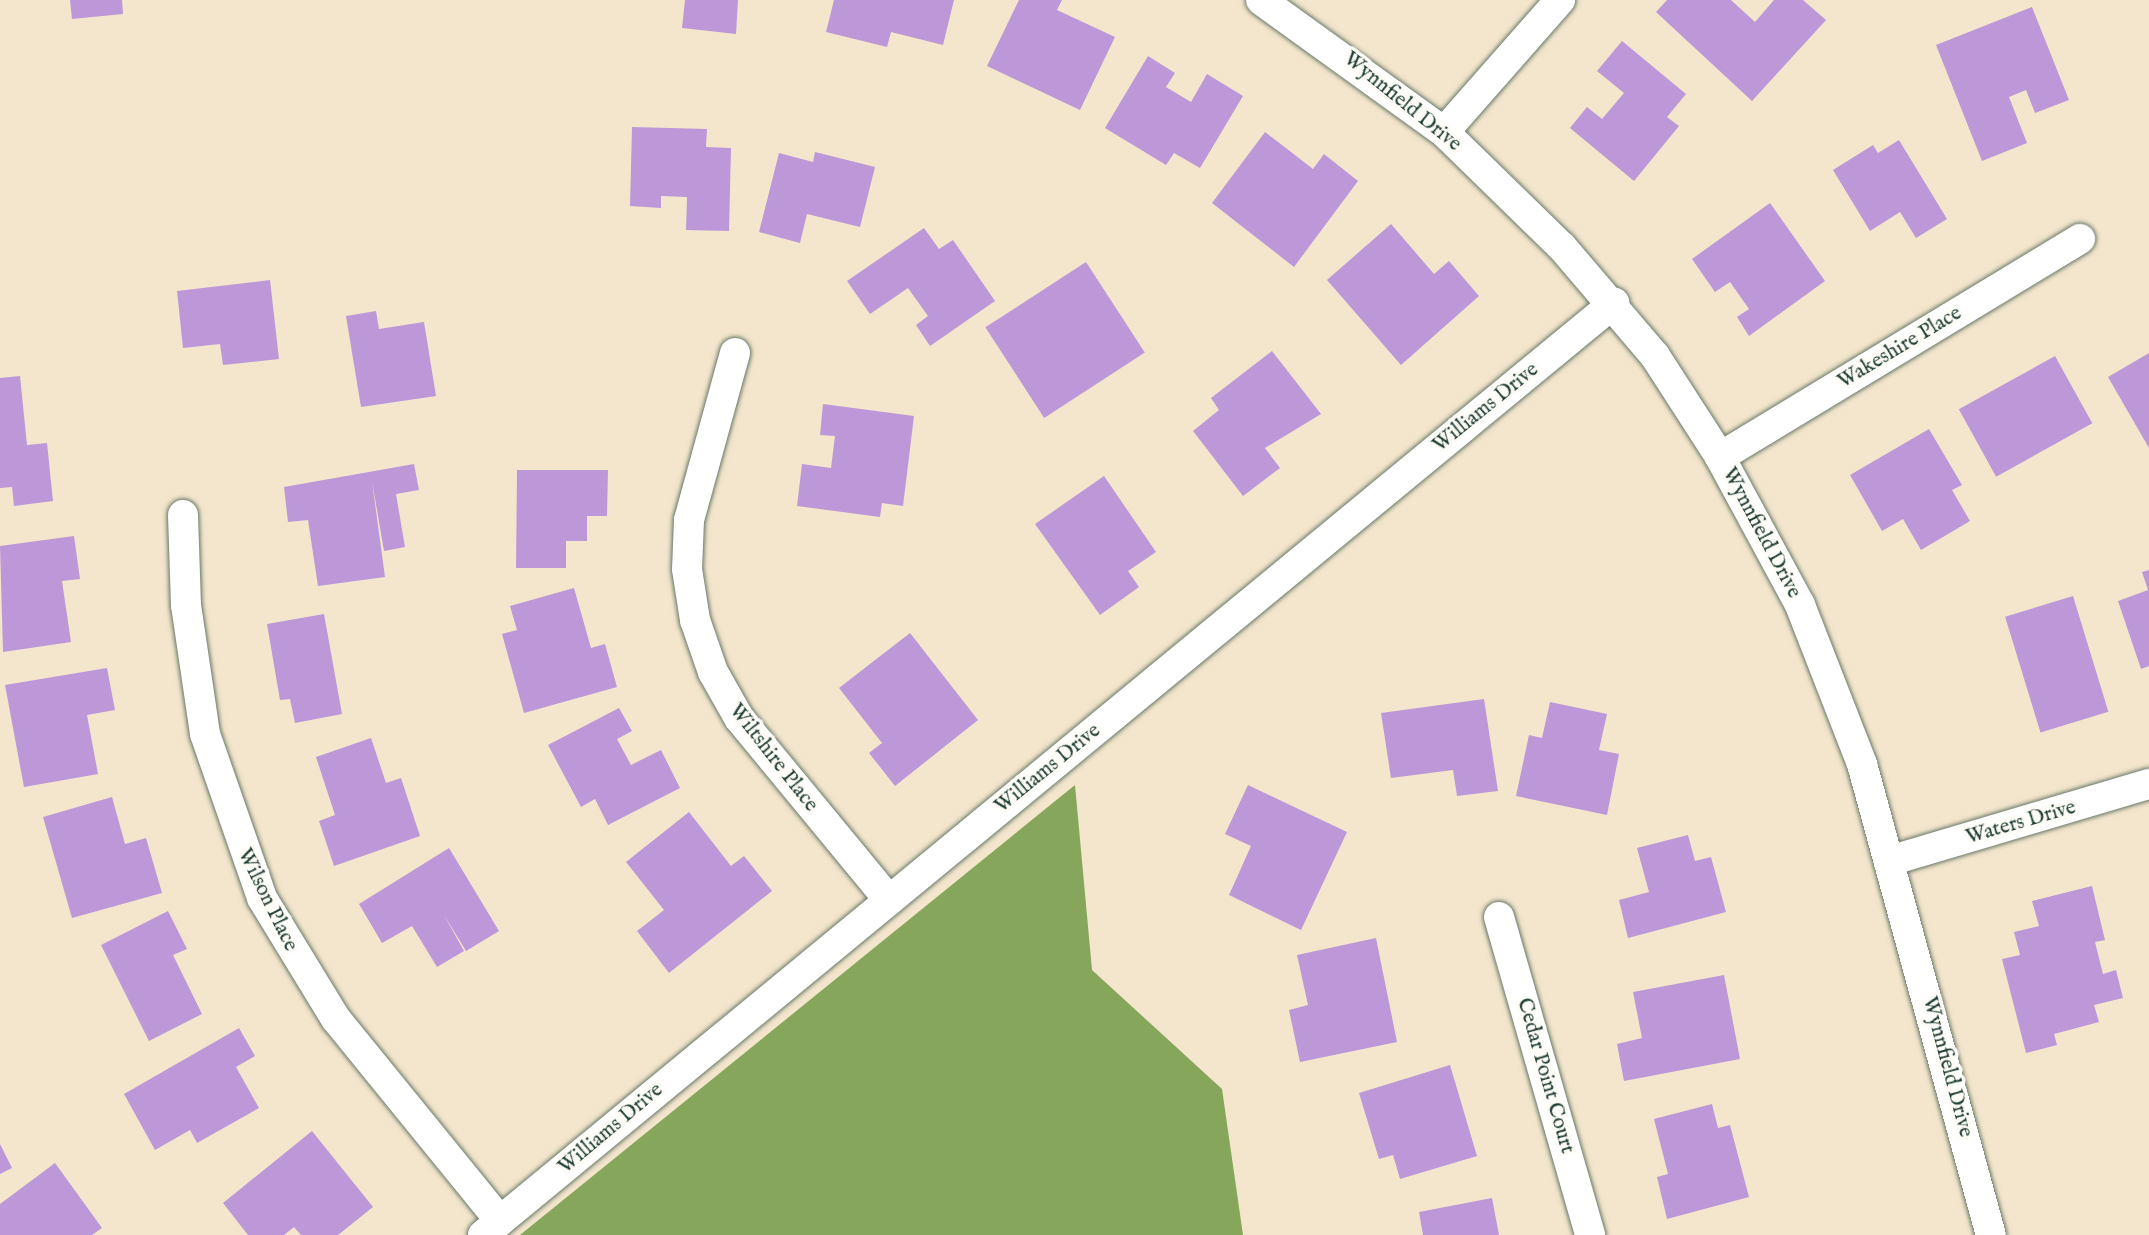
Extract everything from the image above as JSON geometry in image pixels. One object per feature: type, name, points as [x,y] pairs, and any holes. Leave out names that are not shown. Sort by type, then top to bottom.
[{"type":"street","name":"Wynnfield Drive","points":[[1261,0],[1444,132],[1614,303],[1720,457],[1805,616],[1892,860],[1992,1235]]},
{"type":"street","points":[[1444,132],[1560,0]]},
{"type":"street","name":"Wakeshire Place","points":[[1720,457],[2080,239]]},
{"type":"street","name":"Williams Drive","points":[[492,1228],[1614,303]]},
{"type":"street","name":"Wiltshire Place","points":[[735,353],[689,520],[687,569],[695,620],[713,672],[739,718],[889,900]]},
{"type":"street","name":"Wilson Place","points":[[183,515],[186,605],[205,734],[262,898],[336,1019],[492,1228]]},
{"type":"street","name":"Waters Drive","points":[[1892,860],[2149,784]]},
{"type":"street","name":"Cedar Point Court","points":[[1499,917],[1590,1235]]},
{"type":"green space","points":[[1075,785],[1092,970],[1222,1089],[1243,1235],[520,1235]]},
{"type":"building","points":[[70,0],[122,0],[123,14],[72,19]]},
{"type":"building","points":[[685,0],[738,0],[736,34],[682,28]]},
{"type":"building","points":[[834,0],[954,0],[943,45],[891,32],[887,47],[826,32]]},
{"type":"building","points":[[1019,0],[1062,0],[1057,10],[1115,37],[1080,110],[987,66]]},
{"type":"building","points":[[1667,0],[1731,0],[1755,22],[1774,0],[1803,0],[1826,20],[1752,101],[1656,12]]},
{"type":"building","points":[[2032,7],[2069,100],[2035,113],[2026,90],[2009,97],[2027,143],[1982,161],[1936,45]]},
{"type":"building","points":[[1622,41],[1686,94],[1667,117],[1679,126],[1634,181],[1570,128],[1587,107],[1602,119],[1624,93],[1597,71]]},
{"type":"building","points":[[1148,56],[1175,73],[1166,87],[1191,102],[1207,74],[1243,96],[1200,168],[1174,153],[1166,165],[1105,128]]},
{"type":"building","points":[[632,127],[707,129],[706,147],[731,148],[729,231],[686,230],[687,197],[661,196],[661,208],[630,206]]},
{"type":"building","points":[[1265,132],[1313,169],[1324,154],[1358,181],[1294,267],[1212,203]]},
{"type":"building","points":[[1899,140],[1947,219],[1916,238],[1900,212],[1870,231],[1833,170],[1873,145],[1878,153]]},
{"type":"building","points":[[815,152],[875,167],[860,227],[807,214],[800,243],[759,232],[779,153],[813,162]]},
{"type":"building","points":[[1770,203],[1825,281],[1749,336],[1737,317],[1749,309],[1730,282],[1715,292],[1692,259]]},
{"type":"building","points":[[1391,224],[1434,274],[1449,261],[1479,296],[1401,365],[1327,280]]},
{"type":"building","points":[[924,228],[939,249],[953,240],[995,301],[930,346],[916,325],[928,316],[908,288],[870,314],[847,281]]},
{"type":"building","points":[[1086,262],[1145,353],[1044,418],[985,327]]},
{"type":"building","points":[[270,280],[279,359],[223,365],[220,344],[183,348],[177,291]]},
{"type":"building","points":[[376,311],[379,329],[424,322],[436,396],[361,407],[346,316]]},
{"type":"building","points":[[1272,351],[1321,414],[1265,448],[1280,468],[1243,496],[1193,431],[1219,410],[1211,398]]},
{"type":"building","points":[[2149,353],[2149,448],[2108,377]]},
{"type":"building","points":[[2055,356],[2092,423],[1996,477],[1959,409]]},
{"type":"building","points":[[20,376],[27,445],[47,443],[53,501],[14,506],[12,487],[0,488],[0,378]]},
{"type":"building","points":[[823,404],[914,416],[903,506],[882,503],[880,517],[797,506],[802,464],[831,468],[835,436],[820,435]]},
{"type":"building","points":[[1929,429],[1962,485],[1952,490],[1970,521],[1921,550],[1903,519],[1882,531],[1850,475]]},
{"type":"building","points":[[414,464],[419,490],[396,494],[405,547],[384,551],[372,481],[385,577],[318,586],[308,520],[288,522],[284,487]]},
{"type":"building","points":[[517,470],[608,470],[607,516],[587,516],[587,541],[566,541],[566,568],[516,568]]},
{"type":"building","points":[[1104,476],[1156,552],[1128,571],[1139,587],[1100,615],[1035,524]]},
{"type":"building","points":[[74,536],[80,579],[62,581],[71,642],[3,652],[0,546]]},
{"type":"building","points":[[2149,570],[2149,666],[2141,669],[2118,601],[2148,590],[2142,572]]},
{"type":"building","points":[[574,588],[591,648],[605,644],[617,687],[524,713],[502,634],[517,630],[510,606]]},
{"type":"building","points":[[2073,596],[2108,712],[2040,732],[2005,617]]},
{"type":"building","points":[[324,614],[342,714],[295,723],[290,699],[280,700],[267,624]]},
{"type":"building","points":[[910,633],[978,720],[895,786],[869,753],[882,743],[839,688]]},
{"type":"building","points":[[107,668],[115,710],[87,715],[98,774],[24,787],[5,685]]},
{"type":"building","points":[[1484,699],[1498,791],[1457,796],[1453,770],[1391,778],[1381,713]]},
{"type":"building","points":[[1550,702],[1607,714],[1599,750],[1619,754],[1607,815],[1516,796],[1529,735],[1542,738]]},
{"type":"building","points":[[619,708],[632,731],[617,739],[631,765],[661,750],[680,788],[608,825],[595,799],[581,807],[548,745]]},
{"type":"building","points":[[371,738],[386,783],[401,778],[420,836],[334,866],[319,821],[335,815],[316,757]]},
{"type":"building","points":[[1248,785],[1347,832],[1301,930],[1229,895],[1251,846],[1225,834]]},
{"type":"building","points":[[112,797],[125,844],[146,838],[162,893],[72,918],[43,817]]},
{"type":"building","points":[[689,812],[731,866],[744,856],[772,891],[669,973],[637,931],[664,910],[626,862]]},
{"type":"building","points":[[1688,835],[1695,861],[1711,857],[1726,912],[1628,938],[1619,900],[1649,892],[1637,848]]},
{"type":"building","points":[[449,848],[499,931],[466,951],[444,915],[464,951],[437,967],[412,926],[382,943],[359,904]]},
{"type":"building","points":[[2092,886],[2105,940],[2095,942],[2103,974],[2116,970],[2123,998],[2094,1005],[2099,1022],[2054,1034],[2057,1045],[2026,1053],[2002,959],[2020,955],[2014,932],[2039,926],[2032,901]]},
{"type":"building","points":[[168,911],[187,949],[173,955],[202,1014],[149,1041],[101,945]]},
{"type":"building","points":[[1376,938],[1397,1042],[1300,1062],[1289,1010],[1308,1005],[1297,955]]},
{"type":"building","points":[[1724,975],[1740,1059],[1624,1081],[1617,1044],[1642,1038],[1633,992]]},
{"type":"building","points":[[239,1028],[255,1056],[236,1067],[259,1108],[197,1143],[190,1130],[155,1150],[124,1094]]},
{"type":"building","points":[[1450,1065],[1477,1156],[1400,1179],[1393,1155],[1379,1159],[1359,1093]]},
{"type":"building","points":[[1712,1104],[1718,1128],[1730,1125],[1749,1197],[1667,1219],[1657,1177],[1668,1174],[1654,1119]]},
{"type":"building","points":[[312,1131],[373,1207],[338,1235],[301,1235],[294,1227],[284,1235],[248,1235],[223,1203]]},
{"type":"building","points":[[0,1144],[12,1168],[0,1174]]},
{"type":"building","points":[[55,1163],[102,1228],[92,1235],[0,1235],[0,1204]]},
{"type":"building","points":[[1492,1198],[1499,1235],[1423,1235],[1419,1212]]}]
